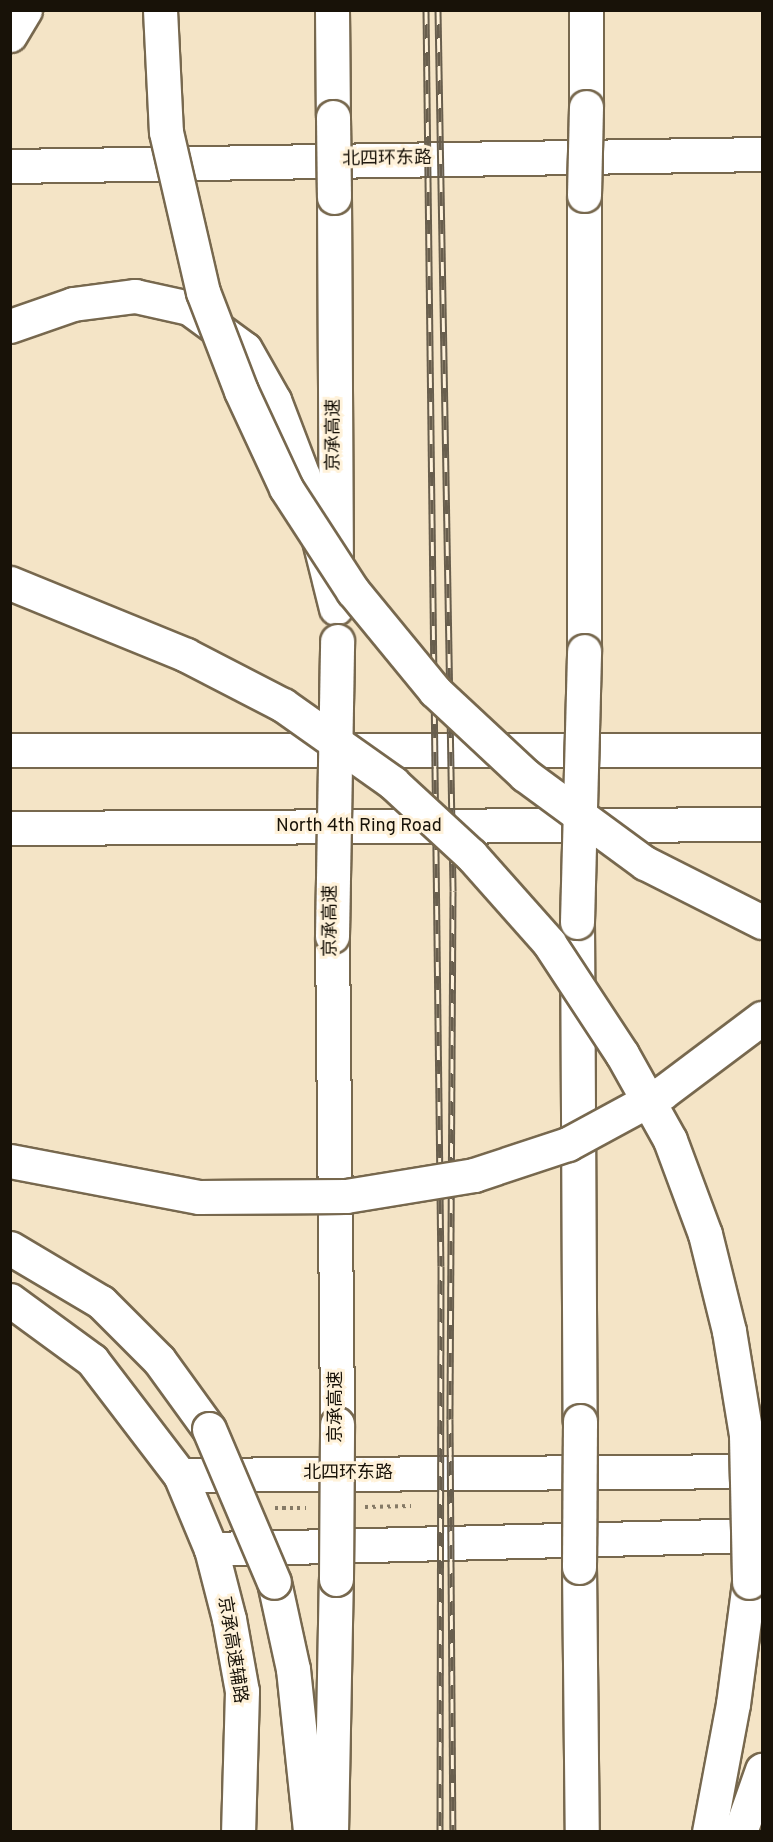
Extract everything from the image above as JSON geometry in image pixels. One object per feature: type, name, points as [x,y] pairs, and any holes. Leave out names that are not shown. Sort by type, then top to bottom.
[{"type":"main road","points":[[10,35],[25,10]]},
{"type":"main road","points":[[160,10],[166,132],[203,292],[241,391],[286,488],[346,582],[435,691],[525,775],[645,862],[762,922]]},
{"type":"main road","name":"京承高速","points":[[331,1832],[337,1424],[332,936],[337,641],[332,10]]},
{"type":"main road","points":[[582,1832],[577,922],[584,651],[586,10]]},
{"type":"main road","name":"北四环东路","points":[[10,166],[762,154]]},
{"type":"main road","points":[[10,326],[73,304],[135,296],[189,308],[245,349],[274,400],[303,476],[336,608]]},
{"type":"main road","points":[[10,583],[186,655],[283,705],[393,783],[471,855],[549,943],[622,1054],[670,1140],[705,1234],[729,1331],[746,1435],[748,1582],[733,1704],[710,1832]]},
{"type":"main road","points":[[10,750],[762,750]]},
{"type":"main road","name":"North 4th Ring Road","points":[[10,828],[762,824]]},
{"type":"main road","points":[[10,1161],[199,1197],[346,1196],[474,1175],[568,1143],[662,1093],[762,1018]]},
{"type":"main road","points":[[10,1248],[101,1302],[159,1360],[209,1429],[274,1581],[293,1669],[310,1832]]},
{"type":"main road","points":[[10,1300],[93,1360],[180,1475]]},
{"type":"main road","name":"北四环东路","points":[[180,1475],[762,1471]]},
{"type":"main road","name":"京承高速辅路","points":[[180,1475],[211,1549],[230,1619],[242,1691],[238,1832]]},
{"type":"main road","points":[[211,1549],[762,1535]]},
{"type":"main road","points":[[740,1832],[762,1770]]},
{"type":"railway","points":[[426,10],[441,1266],[440,1832]]},
{"type":"railway","points":[[438,10],[453,891],[450,1419],[453,1832]]}]
